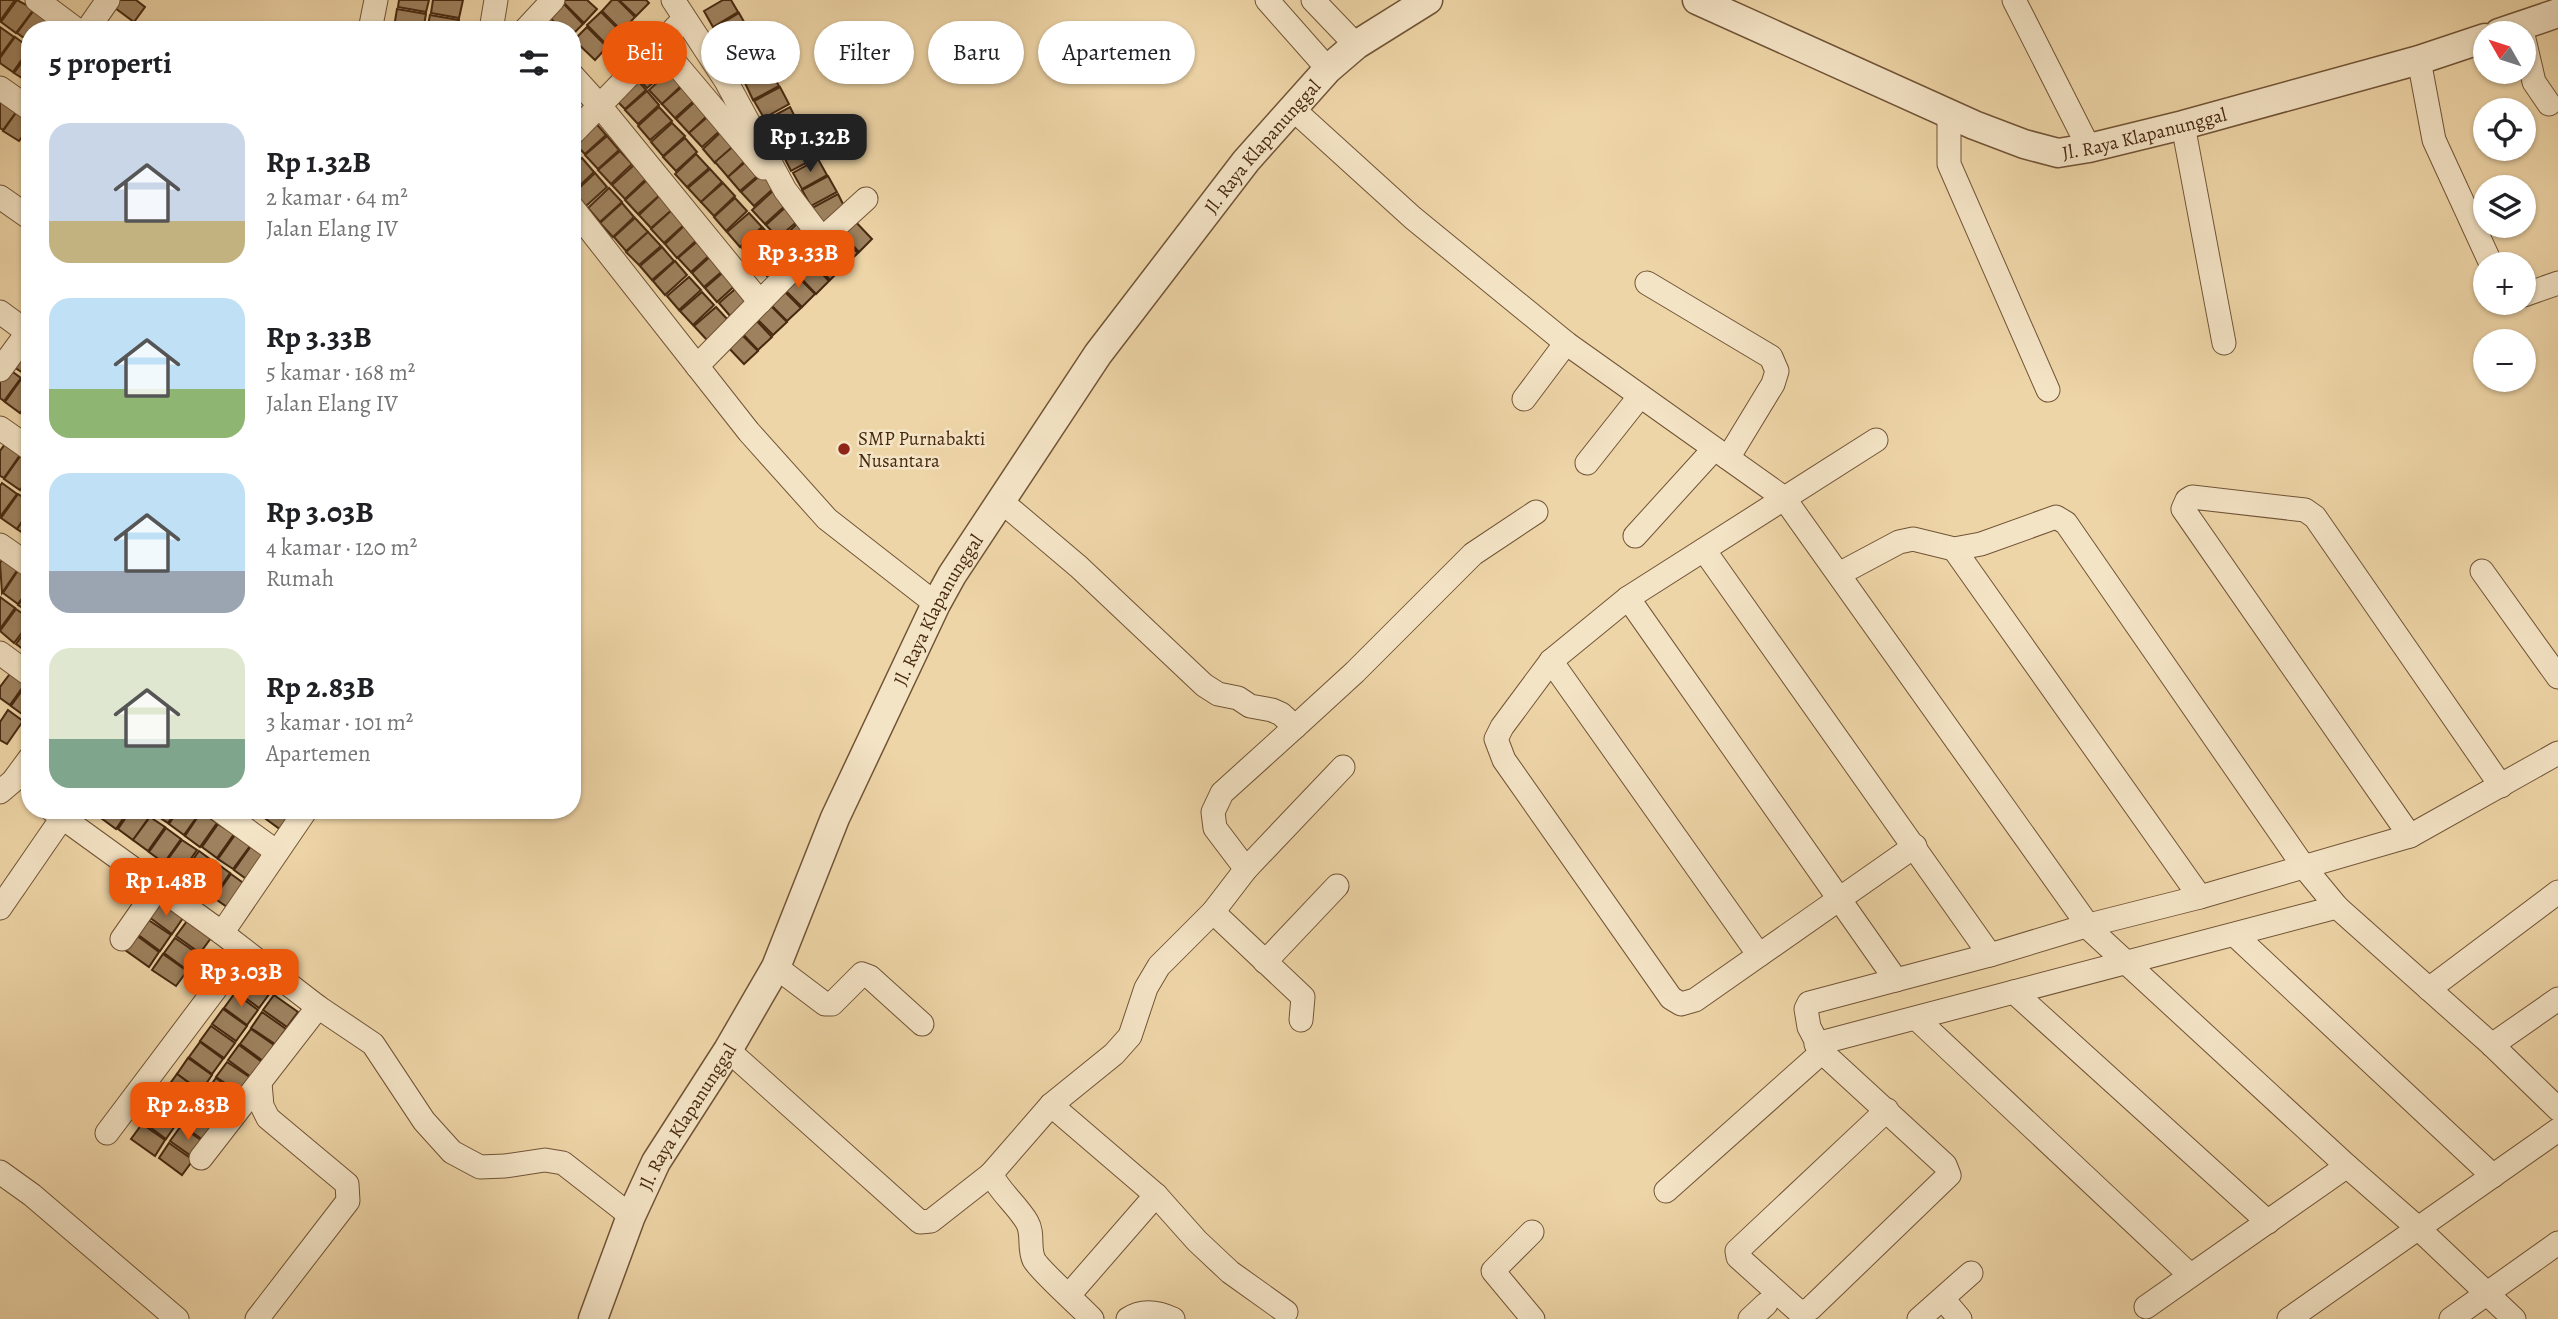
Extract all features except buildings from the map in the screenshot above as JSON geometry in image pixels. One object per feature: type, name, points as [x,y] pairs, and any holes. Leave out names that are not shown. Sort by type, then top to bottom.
[{"type":"street","points":[[37,0],[65,21]]},
{"type":"street","points":[[94,21],[108,0]]},
{"type":"street","points":[[372,21],[376,0]]},
{"type":"street","points":[[492,21],[496,0]]},
{"type":"street","points":[[535,21],[553,0]]},
{"type":"street","points":[[1267,0],[1328,69]]},
{"type":"street","points":[[1313,0],[1356,45]]},
{"type":"street","name":"Jl. Raya Klapanunggal","points":[[593,1319],[631,1216],[656,1162],[776,967],[835,818],[951,575],[1098,354],[1219,196],[1328,69],[1356,45],[1428,0]]},
{"type":"street","points":[[2014,0],[2089,148]]},
{"type":"street","name":"Jl. Raya Klapanunggal","points":[[1701,1],[1996,135],[2058,153],[2183,125],[2418,60],[2473,42]]},
{"type":"street","points":[[679,9],[726,81],[785,190]]},
{"type":"street","points":[[2536,23],[2558,13]]},
{"type":"street","points":[[2418,60],[2434,140],[2485,252]]},
{"type":"street","points":[[687,75],[785,190],[822,239]]},
{"type":"street","points":[[581,125],[621,84]]},
{"type":"street","points":[[2535,84],[2549,104]]},
{"type":"street","points":[[581,85],[760,302]]},
{"type":"street","points":[[0,88],[21,103]]},
{"type":"street","points":[[1294,110],[1413,218],[1566,342],[1784,498],[2090,928],[2514,1319]]},
{"type":"street","points":[[1949,114],[1949,164],[2048,390]]},
{"type":"street","points":[[2183,125],[2224,344]]},
{"type":"street","points":[[0,197],[21,212]]},
{"type":"street","points":[[697,366],[822,239],[866,199]]},
{"type":"street","points":[[581,218],[749,432],[827,519],[936,604]]},
{"type":"street","points":[[1635,536],[1721,454],[1773,384],[1777,371],[1771,357],[1647,283]]},
{"type":"street","points":[[2536,291],[2558,283]]},
{"type":"street","points":[[0,312],[21,326]]},
{"type":"street","points":[[0,370],[21,342]]},
{"type":"street","points":[[1524,399],[1566,342]]},
{"type":"street","points":[[1587,463],[1640,397]]},
{"type":"street","points":[[0,428],[21,443]]},
{"type":"street","points":[[1876,440],[1628,598],[1551,661],[1502,727],[1496,740],[1504,760],[1671,998],[1681,1004],[1695,1000],[1915,846]]},
{"type":"street","points":[[2410,836],[2183,509],[2187,499],[2192,497],[2305,510],[2315,517],[2501,786]]},
{"type":"street","points":[[1001,500],[1079,567],[1204,685],[1219,694],[1238,698],[1250,706],[1281,714],[1295,727]]},
{"type":"street","points":[[1246,869],[1215,828],[1213,812],[1222,793],[1355,671],[1473,554],[1536,512]]},
{"type":"street","points":[[1839,574],[1899,542],[1913,539],[1954,548],[1981,544],[2056,517],[2066,523],[2304,867],[2337,907],[2492,1045],[2558,1109]]},
{"type":"street","points":[[0,545],[21,560]]},
{"type":"street","points":[[1954,548],[2200,897]]},
{"type":"street","points":[[1704,550],[1990,955]]},
{"type":"street","points":[[2482,570],[2556,671]]},
{"type":"street","points":[[1628,598],[1896,980]]},
{"type":"street","points":[[0,653],[21,669]]},
{"type":"street","points":[[1551,661],[1759,955]]},
{"type":"street","points":[[1887,1110],[1737,1251],[1738,1257],[1797,1310],[1804,1312],[1811,1308],[1947,1179],[1949,1171],[1887,1110],[1819,1048],[1809,1027],[1809,1003],[2090,928],[2410,836],[2558,753]]},
{"type":"street","points":[[728,1049],[920,1222],[931,1221],[991,1174],[1051,1105],[1114,1054],[1129,1036],[1146,988],[1159,966],[1213,912],[1246,869],[1343,767]]},
{"type":"street","points":[[0,908],[54,819]]},
{"type":"street","points":[[64,819],[159,886],[318,1007],[373,1044],[424,1121],[452,1152],[480,1167],[545,1160],[564,1163],[631,1216]]},
{"type":"street","points":[[231,819],[277,852]]},
{"type":"street","points":[[222,933],[300,819]]},
{"type":"street","points":[[122,939],[159,886]]},
{"type":"street","points":[[1265,962],[1337,886]]},
{"type":"street","points":[[2429,989],[2558,892]]},
{"type":"street","points":[[1666,1191],[1819,1048],[2121,959],[2235,935],[2337,907]]},
{"type":"street","points":[[1213,912],[1303,997],[1301,1020]]},
{"type":"street","points":[[2235,935],[2493,1176]]},
{"type":"street","points":[[107,1133],[244,951]]},
{"type":"street","points":[[776,967],[826,1004],[832,1004],[862,974],[870,976],[922,1024]]},
{"type":"street","points":[[2014,992],[2268,1222]]},
{"type":"street","points":[[2492,1045],[2558,999]]},
{"type":"street","points":[[201,1158],[318,1007]]},
{"type":"street","points":[[1917,1019],[2190,1275]]},
{"type":"street","points":[[257,1319],[313,1250],[348,1201],[349,1192],[347,1184],[268,1118],[262,1106],[260,1083]]},
{"type":"street","points":[[1051,1105],[1156,1195],[1197,1241],[1230,1272],[1286,1312]]},
{"type":"street","points":[[2289,1319],[2558,1130]]},
{"type":"street","points":[[2146,1307],[2347,1166]]},
{"type":"street","points":[[0,1172],[32,1195],[177,1319]]},
{"type":"street","points":[[991,1174],[996,1185],[1027,1221],[1035,1262],[1093,1319]]},
{"type":"street","points":[[1069,1295],[1156,1195]]},
{"type":"street","points":[[1532,1232],[1493,1271],[1533,1319]]},
{"type":"street","points":[[2451,1319],[2558,1243]]},
{"type":"street","points":[[1919,1319],[1971,1273]]},
{"type":"street","points":[[1943,1299],[1960,1319]]},
{"type":"street","points":[[1128,1319],[1136,1314],[1158,1312],[1173,1319]]},
{"type":"place","name":"SMP Purnabakti Nusantara","points":[[844,449]]}]
